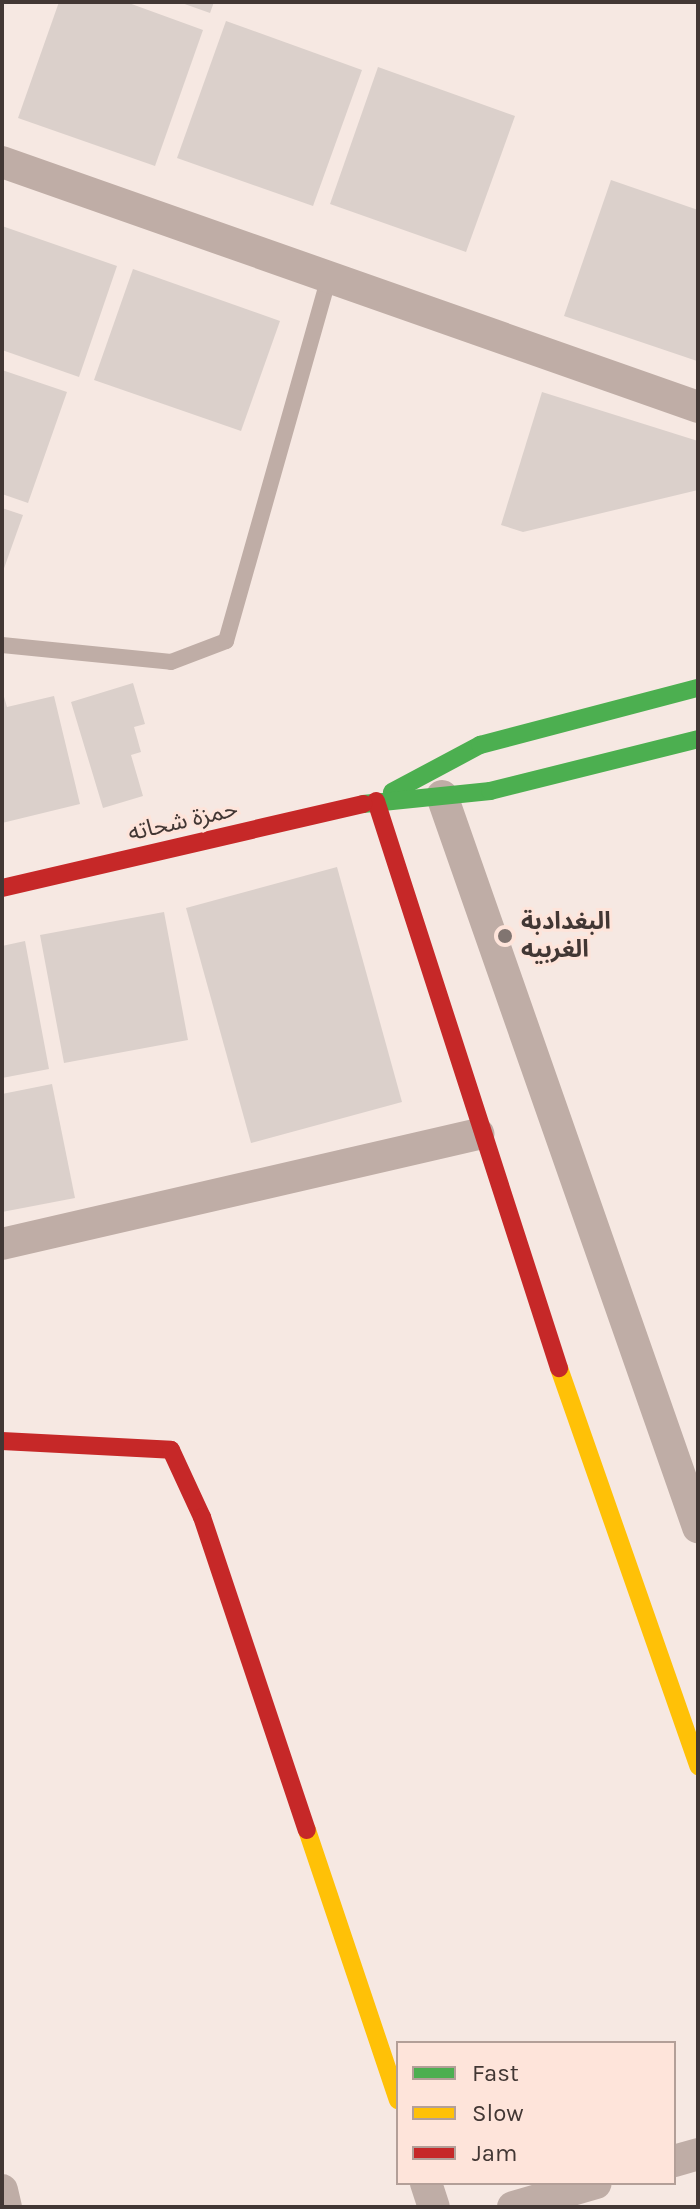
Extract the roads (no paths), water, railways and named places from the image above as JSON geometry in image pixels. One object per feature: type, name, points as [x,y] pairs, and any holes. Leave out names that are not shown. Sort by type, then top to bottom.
[{"type":"street","points":[[2,162],[698,407]]},
{"type":"street","name":"حمزة شحاته","points":[[376,801],[480,745],[698,688]]},
{"type":"street","name":"حمزة شحاته","points":[[2,888],[376,801],[490,791],[698,739]]},
{"type":"street","points":[[442,796],[698,1527]]},
{"type":"street","points":[[376,801],[478,1134],[698,1766]]},
{"type":"street","points":[[2,1244],[478,1134]]},
{"type":"street","points":[[2,1441],[171,1450],[202,1517],[396,2094]]},
{"type":"street","points":[[676,2160],[698,2154]]},
{"type":"street","points":[[427,2185],[434,2207]]},
{"type":"street","points":[[513,2207],[589,2185]]},
{"type":"street","points":[[2,2190],[6,2207]]},
{"type":"lane","points":[[2,645],[171,662],[226,641],[329,277]]},
{"type":"place","name":"البغدادبة الغربيه","points":[[505,936]]}]
